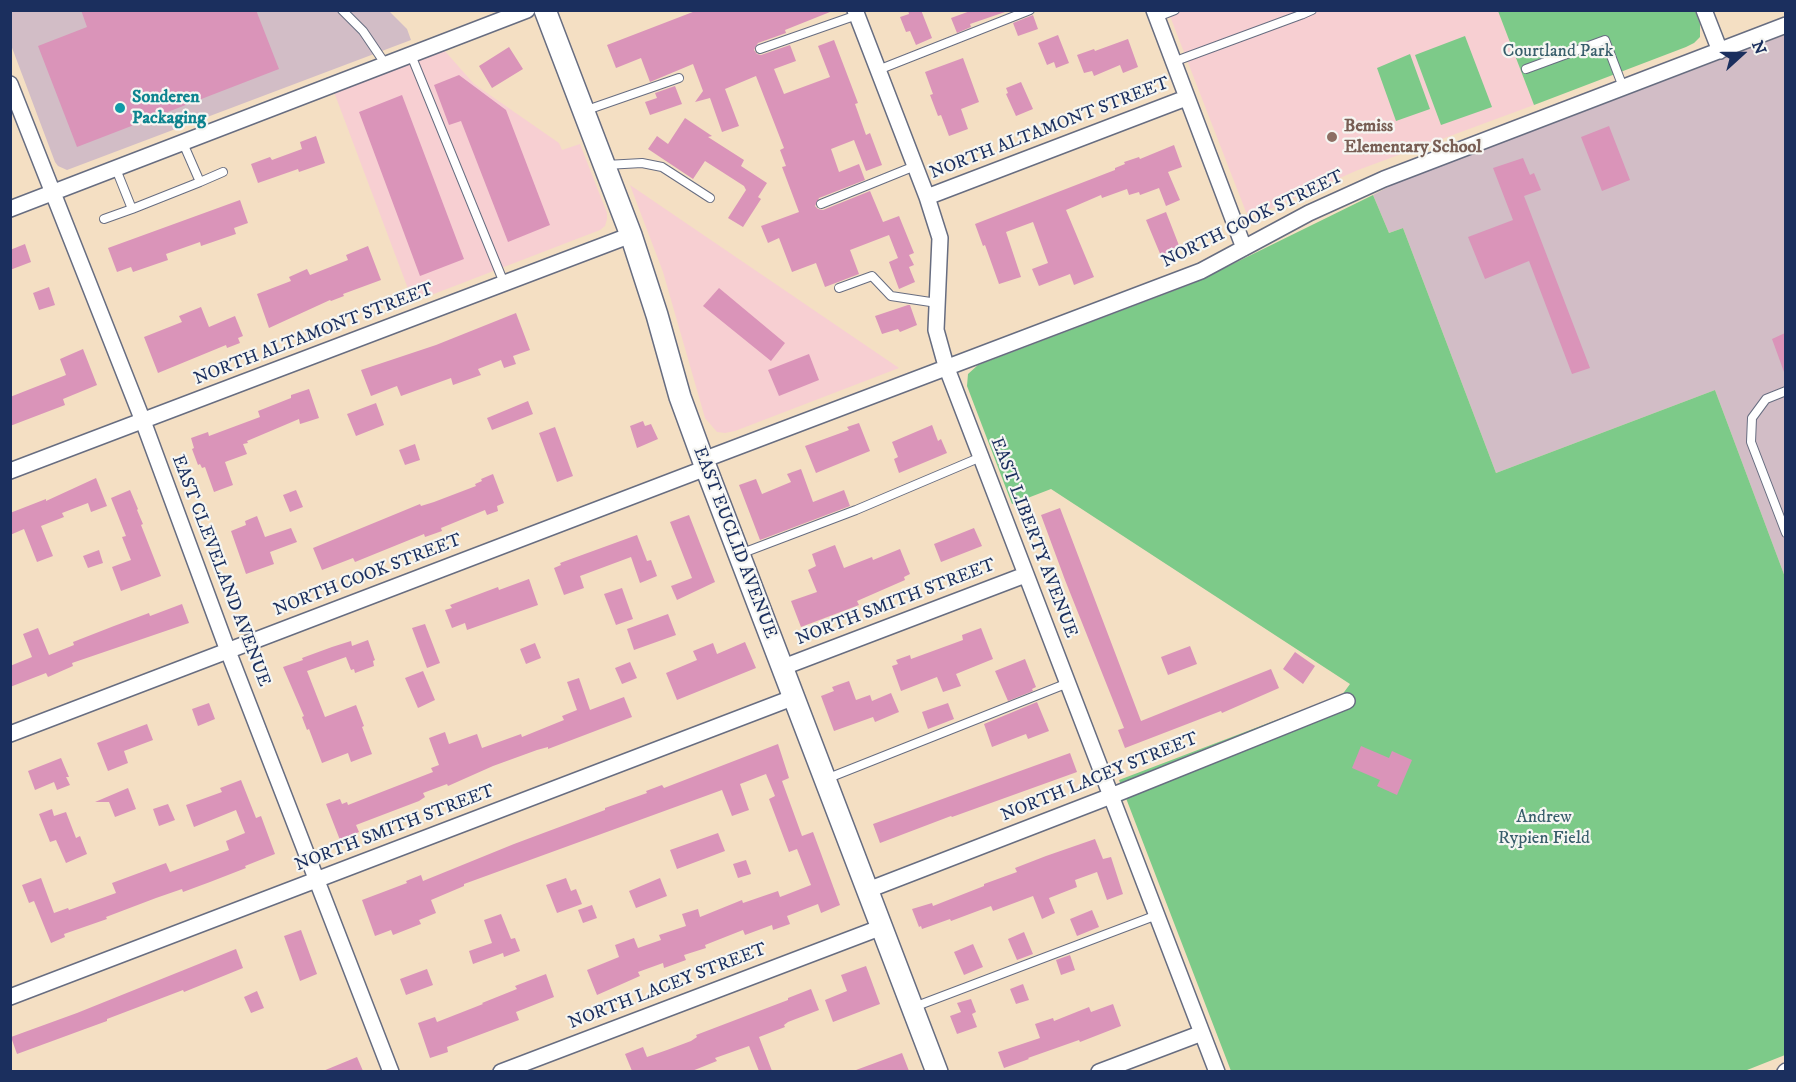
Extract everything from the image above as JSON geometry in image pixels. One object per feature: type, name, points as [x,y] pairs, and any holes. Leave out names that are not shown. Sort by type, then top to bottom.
[{"type":"main road","name":"EAST EUCLID AVENUE","points":[[545,10],[631,235],[680,397],[704,464],[937,1071]]},
{"type":"street","points":[[10,209],[527,10]]},
{"type":"street","points":[[1704,10],[1720,51]]},
{"type":"street","name":"EAST LIBERTY AVENUE","points":[[856,13],[927,197],[940,238],[936,330],[946,366],[1217,1071]]},
{"type":"street","points":[[1156,14],[1244,248]]},
{"type":"street","name":"NORTH COOK STREET","points":[[10,734],[704,464],[946,366],[1201,271],[1309,213],[1384,179],[1785,25]]},
{"type":"street","name":"EAST CLEVELAND AVENUE","points":[[10,84],[143,421],[228,651],[391,1071]]},
{"type":"street","name":"NORTH ALTAMONT STREET","points":[[927,197],[1186,98]]},
{"type":"street","name":"NORTH ALTAMONT STREET","points":[[10,471],[631,235]]},
{"type":"street","name":"NORTH SMITH STREET","points":[[781,668],[1025,575]]},
{"type":"street","name":"NORTH SMITH STREET","points":[[10,997],[792,698]]},
{"type":"street","name":"NORTH LACEY STREET","points":[[868,890],[1347,701]]},
{"type":"street","name":"NORTH LACEY STREET","points":[[501,1071],[882,927]]},
{"type":"street","points":[[1099,1071],[1202,1033]]},
{"type":"lane","points":[[342,10],[363,31],[386,65]]},
{"type":"lane","points":[[878,70],[1030,10]]},
{"type":"lane","points":[[1156,14],[1174,10]]},
{"type":"lane","points":[[1173,62],[1312,10]]},
{"type":"lane","points":[[760,49],[856,13]]},
{"type":"lane","points":[[1526,69],[1605,39],[1623,87]]},
{"type":"lane","points":[[411,55],[504,283]]},
{"type":"lane","points":[[584,111],[679,78]]},
{"type":"lane","points":[[183,143],[200,182]]},
{"type":"lane","points":[[604,165],[642,163],[662,167],[710,198]]},
{"type":"lane","points":[[821,204],[915,166]]},
{"type":"lane","points":[[116,169],[132,209]]},
{"type":"lane","points":[[104,219],[224,172]]},
{"type":"lane","points":[[839,288],[872,276],[891,296],[937,303]]},
{"type":"lane","points":[[1785,391],[1766,399],[1752,418],[1751,442],[1785,533]]},
{"type":"lane","points":[[738,555],[856,510],[981,457]]},
{"type":"lane","points":[[824,780],[1068,683]]},
{"type":"lane","points":[[913,1008],[1157,915]]},
{"type":"shaded area","points":[[11,10],[389,11],[407,29],[411,40],[67,170],[55,162],[11,45]]},
{"type":"shaded area","name":"Bemiss Elementary School","points":[[1168,11],[1498,11],[1534,105],[1358,170],[1256,215],[1250,215],[1246,212]]},
{"type":"shaded area","points":[[1785,35],[1785,577],[1715,390],[1496,473],[1403,228],[1389,233],[1373,195],[1394,184]]},
{"type":"shaded area","points":[[444,50],[474,84],[559,143],[562,150],[580,144],[607,213],[607,219],[605,226],[600,230],[413,302],[334,92]]},
{"type":"shaded area","points":[[630,185],[899,368],[735,431],[717,432],[705,418],[663,272]]},
{"type":"green space","name":"Courtland Park","points":[[1498,11],[1695,11],[1700,24],[1700,37],[1686,47],[1534,105]]},
{"type":"green space","points":[[1465,36],[1492,107],[1441,125],[1415,55]]},
{"type":"green space","points":[[1410,54],[1430,109],[1396,121],[1377,68]]},
{"type":"green space","name":"Andrew Rypien Field","points":[[1373,195],[1389,233],[1403,228],[1496,473],[1715,390],[1785,577],[1785,1055],[1742,1072],[1231,1071],[1119,780],[1342,695],[1350,684],[1051,489],[1012,504],[967,386],[968,374],[978,365],[1194,283]]},
{"type":"building","name":"Sonderen Packaging","points":[[81,10],[256,10],[279,69],[77,147],[38,46],[87,27]]},
{"type":"building","points":[[698,10],[835,10],[785,30],[786,33],[758,43],[754,50],[761,55],[790,45],[796,61],[774,69],[784,94],[830,77],[818,46],[834,40],[858,103],[855,104],[866,135],[870,133],[882,165],[866,171],[854,140],[831,149],[839,172],[859,164],[865,180],[819,198],[815,206],[823,210],[870,191],[883,222],[899,216],[914,253],[909,255],[914,265],[909,267],[915,282],[899,289],[889,262],[898,258],[889,235],[850,250],[859,274],[825,287],[816,263],[792,272],[779,238],[768,243],[761,226],[799,212],[782,167],[786,166],[780,150],[784,148],[756,76],[725,89],[739,126],[722,132],[710,98],[695,102],[703,91],[693,64],[650,82],[641,58],[616,68],[607,45]]},
{"type":"building","points":[[908,10],[921,10],[932,38],[916,45],[910,31],[906,32],[900,17],[909,14]]},
{"type":"building","points":[[973,10],[1004,10],[1005,12],[970,24],[971,27],[957,33],[951,18]]},
{"type":"building","points":[[1033,15],[1038,29],[1018,36],[1013,23]]},
{"type":"building","points":[[1058,35],[1069,63],[1056,68],[1054,62],[1047,65],[1038,43]]},
{"type":"building","points":[[1128,39],[1138,67],[1123,73],[1120,65],[1094,76],[1092,71],[1084,73],[1077,55]]},
{"type":"building","points":[[509,47],[523,69],[492,88],[479,66]]},
{"type":"building","points":[[963,58],[979,102],[961,109],[968,129],[949,136],[930,95],[933,94],[925,72]]},
{"type":"building","points":[[459,75],[506,110],[550,225],[508,242],[461,121],[449,125],[434,85]]},
{"type":"building","points":[[1021,82],[1033,109],[1016,116],[1006,94],[1008,93],[1006,88]]},
{"type":"building","points":[[675,86],[682,104],[650,115],[645,102],[657,98],[655,93]]},
{"type":"building","points":[[402,95],[464,259],[420,276],[359,112]]},
{"type":"building","points":[[685,118],[712,136],[708,137],[744,160],[741,166],[767,183],[758,197],[761,199],[743,227],[728,218],[746,190],[744,186],[705,161],[693,179],[648,149],[657,136],[668,144]]},
{"type":"building","points":[[1609,126],[1630,180],[1602,191],[1581,137]]},
{"type":"building","points":[[316,136],[325,163],[299,172],[298,169],[258,183],[251,164],[270,157],[272,160],[302,149],[300,142]]},
{"type":"building","points":[[1174,145],[1182,167],[1168,172],[1180,200],[1166,206],[1159,188],[1140,195],[1139,192],[1129,195],[1127,189],[1102,198],[1101,195],[1066,210],[1094,277],[1074,285],[1070,274],[1039,286],[1032,269],[1048,263],[1033,222],[1006,232],[1021,277],[999,284],[975,224],[1115,170],[1125,164],[1124,162],[1139,157],[1140,159]]},
{"type":"building","points":[[1523,158],[1530,175],[1534,173],[1541,190],[1524,196],[1590,368],[1572,374],[1529,261],[1485,279],[1468,237],[1513,220],[1493,168]]},
{"type":"building","points":[[240,200],[248,223],[234,228],[236,234],[201,246],[200,242],[166,254],[168,260],[133,272],[131,267],[117,272],[108,248]]},
{"type":"building","points":[[1166,212],[1180,248],[1161,256],[1146,220]]},
{"type":"building","points":[[25,244],[31,262],[10,270],[10,250]]},
{"type":"building","points":[[368,246],[381,280],[343,294],[344,296],[330,300],[269,328],[257,294],[291,281],[289,277],[307,269],[310,275],[348,260],[346,255]]},
{"type":"building","points":[[49,287],[55,305],[39,310],[33,293]]},
{"type":"building","points":[[719,288],[785,343],[771,361],[703,306]]},
{"type":"building","points":[[910,305],[917,325],[900,332],[898,329],[882,334],[875,316]]},
{"type":"building","points":[[201,307],[209,327],[235,316],[243,336],[238,338],[240,343],[227,348],[226,345],[158,373],[144,337],[182,322],[179,316]]},
{"type":"building","points":[[516,313],[530,350],[513,356],[516,364],[504,368],[501,360],[478,369],[481,375],[453,385],[451,378],[401,396],[397,386],[371,396],[361,370],[436,345]]},
{"type":"building","points":[[1785,333],[1785,372],[1784,372],[1772,339]]},
{"type":"building","points":[[83,349],[97,385],[63,399],[65,405],[10,426],[10,397],[66,375],[60,359]]},
{"type":"building","points":[[809,354],[819,380],[779,396],[768,370]]},
{"type":"building","points":[[309,389],[319,418],[300,424],[299,419],[247,441],[248,443],[243,444],[247,454],[225,462],[233,485],[214,492],[205,467],[198,465],[191,438],[208,432],[209,436],[260,417],[258,411]]},
{"type":"building","points":[[528,401],[533,414],[492,430],[487,418]]},
{"type":"building","points":[[376,403],[384,425],[356,436],[347,414]]},
{"type":"building","points":[[643,421],[645,426],[651,424],[658,439],[637,448],[630,426]]},
{"type":"building","points":[[859,423],[870,451],[816,473],[805,446],[849,430],[847,427]]},
{"type":"building","points":[[932,425],[938,441],[941,439],[947,453],[899,473],[894,459],[898,457],[892,442]]},
{"type":"building","points":[[555,427],[573,476],[557,482],[539,433]]},
{"type":"building","points":[[415,444],[420,460],[405,465],[399,450]]},
{"type":"building","points":[[801,469],[813,502],[844,490],[850,506],[760,540],[739,485],[756,479],[762,494],[791,482],[787,474]]},
{"type":"building","points":[[493,474],[504,503],[497,506],[498,511],[487,515],[485,510],[441,528],[442,531],[425,537],[424,534],[355,562],[353,558],[322,570],[313,548],[420,504],[421,506],[434,502],[476,486],[475,484],[482,481],[481,479]]},
{"type":"building","points":[[96,478],[107,506],[91,512],[88,503],[62,513],[64,517],[41,526],[53,556],[37,562],[24,529],[10,535],[10,513],[46,499],[46,501]]},
{"type":"building","points":[[130,490],[161,576],[121,591],[112,567],[131,560],[122,537],[126,536],[111,498]]},
{"type":"building","points":[[296,490],[303,507],[290,512],[283,495]]},
{"type":"building","points":[[1060,508],[1141,721],[1271,669],[1279,688],[1222,713],[1221,711],[1125,748],[1118,730],[1124,728],[1041,515]]},
{"type":"building","points":[[689,515],[715,582],[677,600],[671,586],[692,578],[670,522]]},
{"type":"building","points":[[257,516],[265,537],[291,528],[297,542],[270,552],[274,564],[246,574],[231,531],[246,525],[245,521]]},
{"type":"building","points":[[974,528],[982,546],[941,562],[934,544]]},
{"type":"building","points":[[637,535],[647,561],[651,560],[657,576],[640,583],[631,557],[580,576],[584,588],[564,595],[554,568],[561,565],[560,563]]},
{"type":"building","points":[[835,545],[844,568],[900,549],[910,574],[904,577],[905,580],[857,601],[859,605],[801,627],[791,601],[817,592],[808,570],[816,566],[812,554]]},
{"type":"building","points":[[99,550],[103,563],[88,568],[83,556]]},
{"type":"building","points":[[529,579],[538,605],[467,630],[465,623],[452,628],[445,610],[452,608],[450,605],[498,587],[499,590]]},
{"type":"building","points":[[622,588],[633,619],[616,625],[604,594]]},
{"type":"building","points":[[182,604],[189,623],[72,663],[73,666],[48,677],[46,673],[10,687],[10,666],[32,657],[23,634],[38,628],[49,655],[74,645],[73,642],[114,626]]},
{"type":"building","points":[[668,614],[676,635],[634,650],[627,629]]},
{"type":"building","points":[[425,624],[440,663],[427,668],[412,628]]},
{"type":"building","points":[[981,628],[993,659],[956,674],[961,686],[943,692],[937,677],[901,691],[892,666],[898,664],[896,660],[910,655],[911,659],[963,640],[962,635]]},
{"type":"building","points":[[368,640],[375,660],[373,661],[374,666],[355,673],[354,669],[351,670],[346,657],[307,671],[325,717],[356,705],[372,754],[351,762],[348,753],[322,763],[283,667],[332,647],[351,641],[352,646]]},
{"type":"building","points":[[745,642],[756,668],[677,700],[666,673],[697,660],[693,651],[713,643],[717,654]]},
{"type":"building","points":[[535,643],[541,658],[526,664],[520,649]]},
{"type":"building","points":[[1190,646],[1197,664],[1168,675],[1161,657]]},
{"type":"building","points":[[1295,652],[1315,666],[1303,684],[1283,669]]},
{"type":"building","points":[[1025,659],[1036,687],[1032,689],[1033,691],[1008,701],[995,671]]},
{"type":"building","points":[[630,662],[637,678],[622,684],[615,668]]},
{"type":"building","points":[[423,671],[435,700],[418,708],[405,678]]},
{"type":"building","points":[[579,678],[590,710],[624,697],[632,717],[548,749],[548,747],[537,750],[493,766],[448,786],[447,784],[423,793],[425,797],[419,801],[356,825],[359,832],[340,840],[326,804],[340,799],[342,804],[347,802],[348,805],[433,772],[431,768],[439,765],[429,738],[445,732],[449,744],[477,734],[482,748],[521,734],[522,737],[564,720],[562,716],[577,710],[567,682]]},
{"type":"building","points":[[849,681],[856,700],[870,695],[872,701],[891,693],[899,712],[875,722],[873,717],[834,731],[821,696],[834,691],[832,687]]},
{"type":"building","points":[[1037,702],[1049,731],[1028,739],[1026,734],[992,747],[984,724]]},
{"type":"building","points":[[209,703],[215,719],[198,726],[192,709]]},
{"type":"building","points":[[948,703],[954,719],[928,729],[922,712]]},
{"type":"building","points":[[147,724],[153,740],[124,751],[128,763],[108,771],[97,743]]},
{"type":"building","points":[[778,744],[789,778],[782,781],[802,836],[813,832],[840,905],[821,913],[818,904],[787,916],[790,924],[773,930],[772,925],[745,935],[743,930],[705,945],[706,948],[684,955],[686,960],[664,968],[663,963],[638,972],[640,976],[597,995],[587,970],[619,957],[615,945],[634,938],[638,948],[661,940],[659,935],[686,926],[682,914],[698,909],[700,917],[742,900],[743,903],[778,891],[780,897],[811,885],[797,849],[789,852],[769,799],[775,796],[766,774],[740,784],[749,810],[732,816],[722,790],[464,884],[431,900],[436,913],[419,920],[421,924],[393,935],[391,930],[375,936],[362,900],[407,883],[406,881],[421,875],[423,881],[605,810],[605,808],[647,793],[646,791],[662,785],[664,788]]},
{"type":"building","points":[[1361,746],[1389,758],[1392,751],[1412,760],[1397,795],[1377,786],[1380,780],[1352,768]]},
{"type":"building","points":[[1070,753],[1077,772],[880,843],[873,824]]},
{"type":"building","points":[[61,758],[70,785],[57,790],[54,782],[35,790],[28,771]]},
{"type":"building","points":[[241,780],[256,818],[261,816],[275,854],[210,882],[183,892],[182,889],[106,917],[107,919],[64,934],[65,937],[51,943],[34,901],[29,903],[22,885],[41,878],[54,913],[116,893],[112,883],[166,863],[170,872],[229,850],[226,841],[245,833],[236,810],[194,827],[186,805],[222,792],[220,788]]},
{"type":"building","points":[[128,788],[136,809],[115,817],[109,802],[95,802]]},
{"type":"building","points":[[168,804],[175,820],[159,826],[153,809]]},
{"type":"building","points":[[52,809],[54,816],[66,812],[76,838],[80,836],[87,854],[66,863],[56,840],[50,842],[39,814]]},
{"type":"building","points":[[718,833],[725,851],[677,869],[670,850]]},
{"type":"building","points":[[1095,839],[1103,859],[1111,857],[1123,894],[1107,900],[1097,872],[1075,880],[1077,887],[1049,898],[1055,913],[1042,919],[1033,896],[993,911],[991,906],[951,921],[950,919],[922,929],[921,926],[919,927],[912,909],[932,903],[933,906],[1017,872],[1015,868]]},
{"type":"building","points":[[746,860],[751,874],[738,878],[733,864]]},
{"type":"building","points":[[566,878],[571,891],[576,889],[582,904],[557,913],[546,885]]},
{"type":"building","points":[[660,878],[667,896],[636,908],[629,891]]},
{"type":"building","points":[[592,905],[597,918],[583,923],[578,910]]},
{"type":"building","points":[[1092,910],[1099,927],[1077,936],[1070,919]]},
{"type":"building","points":[[501,914],[511,939],[515,938],[520,951],[504,957],[503,953],[473,964],[469,951],[492,943],[484,920]]},
{"type":"building","points":[[301,930],[317,974],[300,981],[284,936]]},
{"type":"building","points":[[1024,932],[1033,954],[1017,960],[1008,939]]},
{"type":"building","points":[[973,944],[983,967],[964,975],[954,952]]},
{"type":"building","points":[[236,949],[243,968],[17,1054],[11,1037]]},
{"type":"building","points":[[1070,955],[1075,970],[1061,975],[1056,960]]},
{"type":"building","points":[[866,966],[880,1004],[833,1022],[825,1000],[847,991],[841,975]]},
{"type":"building","points":[[427,969],[433,985],[406,995],[400,979]]},
{"type":"building","points":[[546,974],[554,997],[516,1012],[519,1020],[447,1047],[448,1052],[430,1058],[418,1023],[435,1017],[437,1022],[483,1004],[517,989],[515,986]]},
{"type":"building","points":[[1023,984],[1029,1000],[1016,1004],[1010,989]]},
{"type":"building","points":[[811,989],[819,1010],[759,1037],[772,1071],[759,1071],[749,1046],[715,1058],[717,1061],[692,1071],[632,1071],[625,1054],[643,1047],[647,1057],[691,1041],[697,1037],[696,1035]]},
{"type":"building","points":[[257,991],[264,1008],[251,1013],[244,997]]},
{"type":"building","points":[[971,999],[976,1012],[972,1014],[977,1027],[957,1034],[950,1016],[961,1012],[957,1003]]},
{"type":"building","points":[[1113,1004],[1121,1026],[1004,1068],[998,1052],[1040,1038],[1035,1024],[1053,1018],[1054,1021],[1089,1007],[1091,1012]]},
{"type":"building","points":[[902,1053],[909,1071],[856,1071],[856,1070]]},
{"type":"building","points":[[357,1057],[363,1071],[323,1071]]},
{"type":"place","name":"Sonderen Packaging","points":[[120,108]]},
{"type":"place","name":"Bemiss Elementary School","points":[[1332,137]]}]
